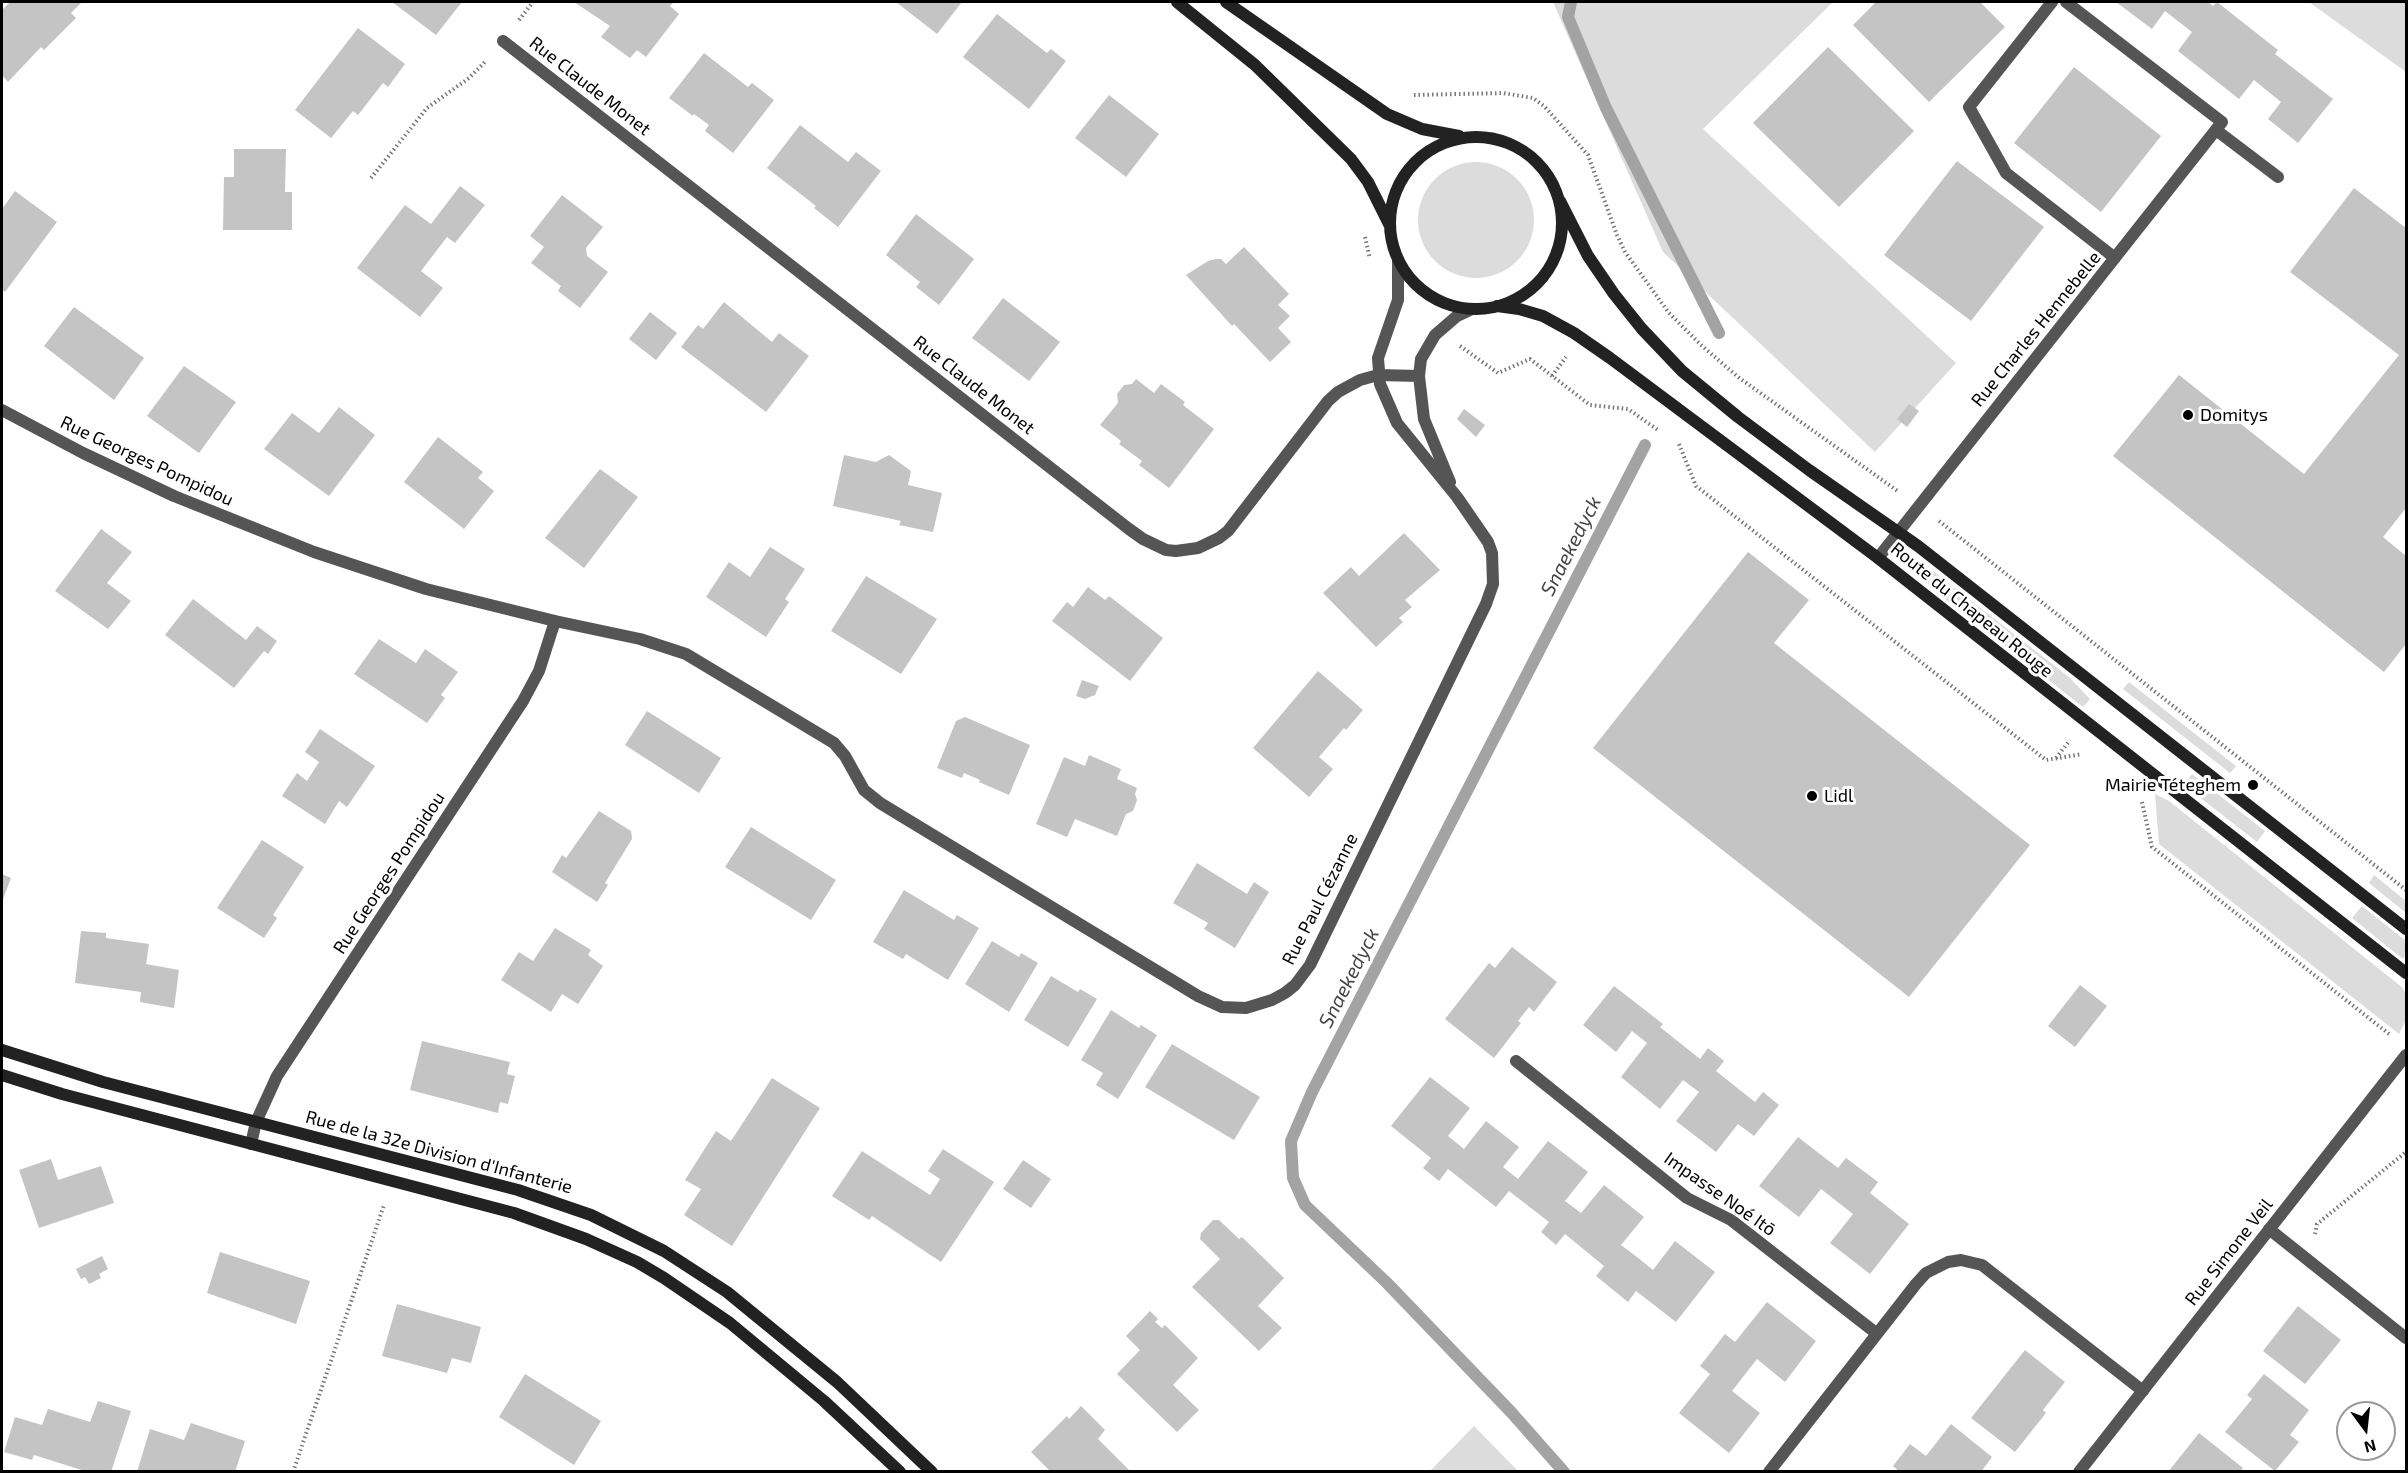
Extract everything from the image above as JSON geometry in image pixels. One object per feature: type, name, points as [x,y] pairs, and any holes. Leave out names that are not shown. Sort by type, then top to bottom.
[{"type":"street","points":[[1177,2],[1255,65],[1351,159],[1368,182],[1390,227]]},
{"type":"street","points":[[1226,2],[1387,114],[1422,129],[1463,137],[1497,138],[1528,153],[1550,178],[1560,201],[1563,227],[1560,244],[1555,260],[1540,281],[1528,292],[1497,306],[1472,309],[1455,307],[1432,297],[1412,281],[1398,260],[1392,244],[1390,227],[1395,194],[1412,165],[1431,149],[1463,137]]},
{"type":"street","points":[[2052,2],[1970,107],[2006,173],[2115,258]]},
{"type":"street","points":[[2066,2],[2278,177]]},
{"type":"street","name":"Rue Claude Monet","points":[[503,41],[1129,529],[1166,550],[1198,549],[1228,531],[1328,401],[1348,385],[1378,375],[1419,376]]},
{"type":"street","name":"Rue Charles Hennebelle","points":[[1878,558],[2219,126]]},
{"type":"street","name":"Route du Chapeau Rouge","points":[[1560,201],[1588,256],[1614,294],[1682,371],[1738,417],[1809,470],[1898,531],[2406,928]]},
{"type":"street","name":"Rue Paul Cézanne","points":[[880,803],[1222,1007],[1246,1008],[1272,1000],[1295,985],[1310,965],[1481,615],[1493,584],[1493,564],[1488,542],[1457,497],[1396,423],[1378,375],[1378,358],[1398,300],[1398,260]]},
{"type":"street","name":"Route du Chapeau Rouge","points":[[1497,306],[1543,316],[1574,333],[1878,558],[2406,974]]},
{"type":"street","name":"Rue Paul Cézanne","points":[[1457,497],[1424,419],[1420,402],[1419,376],[1421,359],[1435,335],[1457,316],[1472,309]]},
{"type":"street","name":"Rue Georges Pompidou","points":[[2,410],[151,485],[272,536],[426,589],[555,621],[658,643],[686,654],[706,664],[834,744],[845,756],[864,790],[880,803]]},
{"type":"street","name":"Rue Georges Pompidou","points":[[251,1144],[256,1122],[277,1076],[523,701],[542,663],[555,621]]},
{"type":"street","name":"Rue de la 32e Division d'Infanterie","points":[[2,1050],[84,1077],[544,1197],[591,1215],[638,1237],[698,1272],[747,1308],[837,1382],[932,1472]]},
{"type":"street","name":"Rue Simone Veil","points":[[2079,1472],[2406,1055]]},
{"type":"street","name":"Impasse Noé Itō","points":[[1516,1061],[1687,1198],[1731,1220],[1876,1334]]},
{"type":"street","points":[[2,1075],[62,1094],[544,1222],[612,1250],[664,1278],[711,1308],[765,1350],[846,1420],[900,1472]]},
{"type":"street","points":[[2269,1229],[2406,1338]]},
{"type":"street","points":[[1769,1472],[1926,1273],[1948,1262],[1961,1260],[1972,1262],[1993,1273],[2143,1391]]},
{"type":"path","points":[[371,177],[427,108],[477,72],[533,2]]},
{"type":"path","points":[[1387,114],[1407,96],[1503,93],[1533,98],[1558,121],[1588,155],[1625,252],[1649,288],[1687,332],[1738,376],[1918,505],[2406,890]]},
{"type":"path","points":[[1364,234],[1373,268]]},
{"type":"path","points":[[1435,335],[1461,346],[1497,373],[1530,359],[1590,405],[1628,409],[1663,433]]},
{"type":"path","points":[[1671,439],[1680,445],[1696,486],[2046,760],[2080,753],[2090,760]]},
{"type":"path","points":[[2135,796],[2144,803],[2152,848],[2397,1040]]},
{"type":"path","points":[[2310,1261],[2317,1224],[2406,1152]]},
{"type":"path","points":[[293,1472],[392,1180]]},
{"type":"shaded area","points":[[1553,2],[1833,2],[1703,129],[1956,363],[1875,452],[1663,252]]},
{"type":"shaded area","points":[[2309,2],[2406,2],[2406,72]]},
{"type":"shaded area","points":[[1476,162],[1498,166],[1517,179],[1530,198],[1534,220],[1530,242],[1517,261],[1498,274],[1476,278],[1454,274],[1435,261],[1422,242],[1418,220],[1422,198],[1435,179],[1454,166]]},
{"type":"shaded area","points":[[1911,557],[1916,558],[2069,677],[2090,699],[2083,707],[1936,592],[1909,564]]},
{"type":"shaded area","points":[[2129,682],[2236,766],[2230,773],[2123,689]]},
{"type":"shaded area","points":[[2192,774],[2265,831],[2257,842],[2184,785]]},
{"type":"shaded area","points":[[2155,794],[2169,801],[2403,988],[2406,995],[2406,1020],[2399,1034],[2159,844]]},
{"type":"shaded area","points":[[2374,875],[2406,901],[2406,913],[2369,883]]},
{"type":"shaded area","points":[[2362,906],[2406,941],[2406,954],[2403,959],[2352,918]]},
{"type":"shaded area","points":[[1474,1426],[1518,1471],[1430,1471]]},
{"type":"building","points":[[10,2],[82,2],[71,13],[76,18],[44,50],[41,47],[8,82],[2,75],[2,10]]},
{"type":"building","points":[[392,2],[462,2],[436,35]]},
{"type":"building","points":[[574,2],[674,2],[670,6],[679,14],[646,57],[637,50],[630,58],[601,37],[610,26]]},
{"type":"building","points":[[896,2],[962,2],[937,34]]},
{"type":"building","points":[[1876,2],[1980,2],[2005,27],[1929,102],[1853,25]]},
{"type":"building","points":[[2116,2],[2208,2],[2213,6],[2217,2],[2278,50],[2275,54],[2333,99],[2298,143],[2268,119],[2281,102],[2254,80],[2239,99],[2178,51],[2192,32],[2165,11],[2152,29]]},
{"type":"building","points":[[997,14],[1047,53],[1051,49],[1066,61],[1029,109],[963,57]]},
{"type":"building","points":[[358,28],[405,64],[388,87],[383,83],[358,115],[353,111],[331,138],[295,110]]},
{"type":"building","points":[[1828,47],[1914,131],[1839,207],[1753,123]]},
{"type":"building","points":[[704,53],[748,87],[752,83],[774,100],[733,153],[705,131],[709,125],[669,98]]},
{"type":"building","points":[[2074,67],[2161,136],[2101,212],[2014,143]]},
{"type":"building","points":[[1109,95],[1159,134],[1126,177],[1075,138]]},
{"type":"building","points":[[800,125],[848,162],[856,152],[881,171],[838,227],[814,208],[816,206],[767,168]]},
{"type":"building","points":[[234,149],[286,149],[285,192],[292,192],[292,230],[223,230],[224,177],[234,177]]},
{"type":"building","points":[[1957,161],[2044,227],[1971,321],[1884,255]]},
{"type":"building","points":[[460,186],[485,205],[455,243],[447,237],[421,271],[443,288],[420,317],[357,268],[405,205],[431,224]]},
{"type":"building","name":"Domitys","points":[[2354,188],[2406,228],[2406,508],[2383,537],[2406,556],[2406,644],[2384,672],[2113,456],[2179,375],[2304,474],[2399,355],[2290,272]]},
{"type":"building","points":[[15,191],[57,222],[5,292],[2,289],[2,209]]},
{"type":"building","points":[[562,195],[603,227],[586,248],[587,256],[608,272],[580,308],[558,291],[561,286],[531,263],[544,247],[530,236]]},
{"type":"building","points":[[916,214],[974,259],[939,305],[916,287],[920,282],[886,255]]},
{"type":"building","points":[[1244,247],[1289,294],[1278,305],[1290,316],[1278,328],[1291,342],[1270,362],[1234,324],[1232,326],[1186,275],[1208,261],[1221,259],[1226,264]]},
{"type":"building","points":[[1003,298],[1060,342],[1029,381],[972,338]]},
{"type":"building","points":[[724,302],[772,342],[779,333],[809,356],[766,412],[681,347],[698,325],[703,329]]},
{"type":"building","points":[[74,307],[144,358],[114,400],[44,346]]},
{"type":"building","points":[[650,312],[677,333],[656,360],[629,339]]},
{"type":"building","points":[[184,366],[236,402],[199,453],[147,416]]},
{"type":"building","points":[[1136,379],[1154,393],[1161,384],[1185,402],[1183,405],[1214,429],[1169,488],[1139,465],[1142,461],[1119,444],[1121,441],[1100,425],[1118,403],[1117,394],[1124,385],[1132,384]]},
{"type":"building","points":[[1909,404],[1919,411],[1907,427],[1897,419]]},
{"type":"building","points":[[339,407],[375,435],[329,496],[264,449],[292,413],[319,433]]},
{"type":"building","points":[[1464,409],[1485,425],[1476,437],[1457,419]]},
{"type":"building","points":[[438,437],[483,472],[478,478],[494,491],[464,529],[404,482]]},
{"type":"building","points":[[844,455],[876,462],[889,455],[911,471],[908,485],[942,493],[933,532],[899,525],[901,521],[833,506]]},
{"type":"building","points":[[600,469],[638,497],[584,568],[545,538]]},
{"type":"building","points":[[101,529],[132,552],[107,583],[131,601],[108,629],[55,591]]},
{"type":"building","points":[[1404,533],[1440,570],[1405,600],[1412,607],[1399,618],[1403,622],[1376,647],[1323,593],[1351,567],[1359,576]]},
{"type":"building","points":[[770,547],[805,569],[785,599],[789,602],[766,637],[706,597],[729,562],[750,577]]},
{"type":"building","name":"Lidl","points":[[1748,552],[1809,600],[1774,643],[2030,845],[1909,997],[1593,748]]},
{"type":"building","points":[[866,576],[937,619],[901,674],[831,631]]},
{"type":"building","points":[[1088,587],[1105,600],[1109,596],[1163,638],[1130,681],[1052,621],[1067,602],[1073,607]]},
{"type":"building","points":[[193,599],[246,640],[257,626],[277,641],[268,654],[264,651],[234,688],[165,635]]},
{"type":"building","points":[[379,639],[416,663],[425,649],[458,672],[441,695],[445,698],[427,723],[354,674]]},
{"type":"building","points":[[1318,671],[1363,710],[1319,757],[1333,769],[1309,797],[1253,748]]},
{"type":"building","points":[[1082,680],[1099,686],[1095,695],[1085,699],[1076,696]]},
{"type":"building","points":[[647,711],[721,758],[699,793],[625,745]]},
{"type":"building","points":[[965,717],[1030,745],[1009,795],[964,773],[962,778],[937,768],[956,721]]},
{"type":"building","points":[[320,729],[375,766],[347,807],[339,801],[325,824],[282,796],[297,773],[307,781],[319,762],[305,752]]},
{"type":"building","points":[[1089,755],[1121,769],[1117,779],[1137,788],[1135,794],[1137,800],[1133,811],[1126,814],[1117,836],[1075,819],[1067,837],[1036,824],[1064,757],[1085,766]]},
{"type":"building","points":[[599,811],[631,831],[632,839],[605,883],[608,885],[597,902],[552,872],[562,855],[566,858]]},
{"type":"building","points":[[751,827],[836,880],[811,920],[725,867]]},
{"type":"building","points":[[262,840],[304,867],[273,915],[277,918],[264,938],[217,908]]},
{"type":"building","points":[[1197,863],[1247,894],[1254,882],[1269,892],[1235,948],[1204,929],[1208,923],[1173,903]]},
{"type":"building","points":[[2,874],[11,878],[2,902]]},
{"type":"building","points":[[904,890],[954,920],[957,915],[979,928],[948,980],[906,954],[903,959],[873,942]]},
{"type":"building","points":[[555,928],[591,950],[588,955],[603,966],[578,1004],[562,994],[551,1012],[501,980],[519,952],[533,961]]},
{"type":"building","points":[[81,931],[106,933],[106,938],[149,944],[146,964],[179,970],[174,1008],[140,1002],[141,992],[75,983]]},
{"type":"building","points":[[992,941],[1019,957],[1021,953],[1038,963],[1009,1012],[965,984]]},
{"type":"building","points":[[1512,947],[1557,982],[1534,1012],[1529,1007],[1518,1021],[1521,1023],[1494,1058],[1445,1019],[1489,963],[1495,968]]},
{"type":"building","points":[[1051,976],[1078,992],[1080,989],[1097,999],[1068,1047],[1024,1020]]},
{"type":"building","points":[[2080,985],[2107,1006],[2075,1047],[2048,1026]]},
{"type":"building","points":[[1614,986],[1663,1024],[1660,1027],[1700,1059],[1708,1048],[1724,1061],[1716,1071],[1755,1102],[1763,1092],[1779,1105],[1754,1136],[1738,1124],[1716,1152],[1676,1121],[1699,1092],[1683,1080],[1660,1109],[1621,1077],[1647,1043],[1632,1031],[1616,1052],[1583,1025]]},
{"type":"building","points":[[1111,1010],[1139,1028],[1141,1025],[1157,1035],[1118,1099],[1096,1085],[1103,1073],[1081,1060]]},
{"type":"building","points":[[422,1041],[510,1062],[507,1074],[515,1076],[508,1104],[500,1102],[498,1113],[410,1090]]},
{"type":"building","points":[[1172,1044],[1260,1097],[1234,1140],[1145,1087]]},
{"type":"building","points":[[1430,1077],[1470,1108],[1448,1136],[1464,1149],[1486,1121],[1519,1147],[1503,1167],[1518,1179],[1548,1141],[1588,1172],[1565,1201],[1581,1213],[1604,1185],[1644,1217],[1621,1245],[1653,1270],[1675,1241],[1715,1272],[1676,1322],[1636,1291],[1628,1302],[1596,1276],[1604,1266],[1565,1234],[1556,1245],[1541,1232],[1549,1222],[1509,1191],[1496,1207],[1448,1169],[1439,1181],[1423,1168],[1431,1158],[1391,1126]]},
{"type":"building","points":[[772,1078],[820,1108],[732,1246],[684,1215],[701,1189],[685,1180],[716,1131],[731,1141]]},
{"type":"building","points":[[1798,1137],[1838,1168],[1846,1158],[1878,1182],[1870,1193],[1909,1224],[1870,1274],[1830,1243],[1853,1214],[1821,1189],[1799,1217],[1759,1186]]},
{"type":"building","points":[[943,1149],[994,1182],[941,1262],[872,1216],[869,1220],[832,1196],[862,1151],[930,1195],[940,1179],[928,1171]]},
{"type":"building","points":[[51,1159],[58,1180],[101,1166],[114,1203],[39,1228],[19,1170]]},
{"type":"building","points":[[1023,1160],[1051,1179],[1031,1208],[1003,1189]]},
{"type":"building","points":[[1213,1220],[1219,1220],[1239,1239],[1242,1237],[1284,1278],[1258,1306],[1282,1328],[1259,1351],[1192,1287],[1220,1259],[1200,1239],[1201,1233]]},
{"type":"building","points":[[220,1252],[310,1281],[296,1324],[207,1293]]},
{"type":"building","points":[[102,1256],[108,1269],[99,1274],[101,1278],[89,1284],[85,1277],[81,1279],[76,1269]]},
{"type":"building","points":[[1767,1302],[1816,1341],[1785,1382],[1757,1359],[1732,1391],[1760,1413],[1729,1453],[1679,1413],[1710,1374],[1700,1366],[1725,1334],[1735,1342]]},
{"type":"building","points":[[397,1304],[481,1327],[471,1363],[452,1358],[447,1373],[382,1356]]},
{"type":"building","points":[[2298,1306],[2341,1340],[2305,1384],[2263,1351]]},
{"type":"building","points":[[1150,1311],[1158,1319],[1155,1322],[1162,1328],[1165,1325],[1198,1358],[1173,1385],[1199,1410],[1177,1432],[1117,1374],[1140,1350],[1126,1336]]},
{"type":"building","points":[[2025,1350],[2065,1382],[2043,1410],[2046,1413],[2015,1452],[1971,1418]]},
{"type":"building","points":[[525,1374],[601,1421],[574,1465],[499,1417]]},
{"type":"building","points":[[2264,1374],[2309,1410],[2290,1435],[2299,1442],[2275,1471],[2225,1432],[2252,1399],[2247,1395]]},
{"type":"building","points":[[98,1401],[131,1411],[111,1472],[88,1472],[34,1455],[32,1460],[4,1452],[15,1417],[42,1425],[48,1409],[90,1422]]},
{"type":"building","points":[[1081,1406],[1105,1430],[1098,1439],[1131,1472],[1051,1472],[1031,1452],[1067,1416],[1069,1419]]},
{"type":"building","points":[[191,1423],[245,1441],[235,1472],[137,1472],[150,1429],[184,1440]]},
{"type":"building","points":[[1951,1424],[1992,1457],[1981,1472],[1900,1472],[1893,1466],[1910,1444],[1926,1456]]},
{"type":"building","points":[[2199,1433],[2243,1468],[2240,1472],[2168,1472]]},
{"type":"waterway","name":"Snaekedyck","points":[[1571,2],[1568,17],[1606,108],[1719,333]]},
{"type":"waterway","name":"Snaekedyck","points":[[1564,1472],[1511,1412],[1387,1283],[1305,1205],[1293,1178],[1291,1141],[1312,1092],[1645,445]]},
{"type":"place","name":"Domitys","points":[[2188,415]]},
{"type":"place","name":"Mairie Téteghem","points":[[2253,785]]},
{"type":"place","name":"Lidl","points":[[1812,796]]}]
